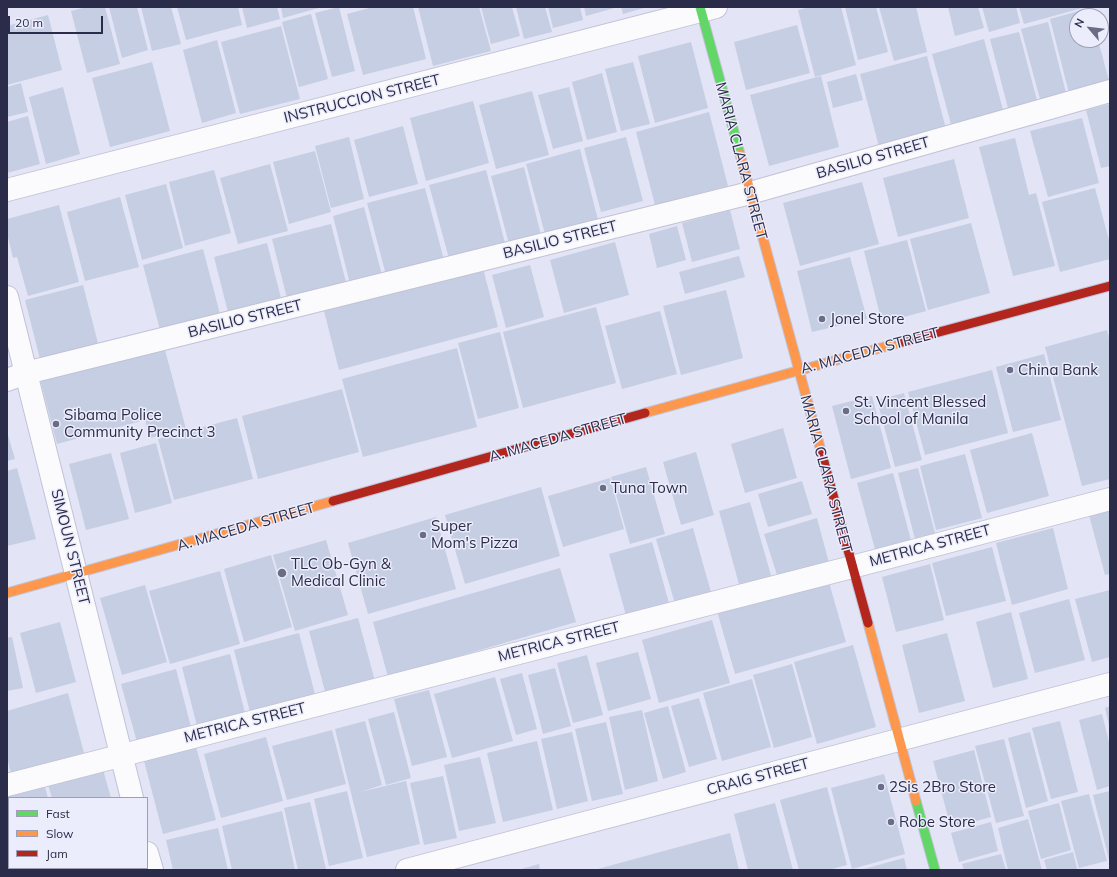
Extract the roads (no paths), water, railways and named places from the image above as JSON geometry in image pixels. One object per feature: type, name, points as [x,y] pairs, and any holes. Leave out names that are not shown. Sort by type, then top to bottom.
[{"type":"main road","name":"MARIA CLARA STREET","points":[[706,8],[750,193],[935,870]]},
{"type":"main road","name":"A. MACEDA STREET","points":[[7,593],[798,370],[1110,286]]},
{"type":"street","name":"INSTRUCCION STREET","points":[[7,190],[706,8]]},
{"type":"street","name":"BASILIO STREET","points":[[17,377],[750,193],[1110,91]]},
{"type":"street","name":"SIMOUN STREET","points":[[7,297],[17,377],[78,574],[120,754],[132,797]]},
{"type":"street","name":"METRICA STREET","points":[[7,785],[120,754],[852,567],[1110,498]]},
{"type":"street","name":"CRAIG STREET","points":[[407,870],[1110,684]]},
{"type":"street","points":[[148,856],[152,870]]},
{"type":"place","name":"Jonel Store","points":[[822,319]]},
{"type":"place","name":"China Bank","points":[[1010,370]]},
{"type":"place","name":"St. Vincent Blessed School of Manila","points":[[846,411]]},
{"type":"place","name":"Sibama Police Community Precinct 3","points":[[56,424]]},
{"type":"place","name":"Tuna Town","points":[[603,488]]},
{"type":"place","name":"Super Mom's Pizza","points":[[423,535]]},
{"type":"place","name":"TLC Ob-Gyn & Medical Clinic","points":[[282,573]]},
{"type":"place","name":"2Sis 2Bro Store","points":[[881,787]]},
{"type":"place","name":"Robe Store","points":[[891,822]]}]
